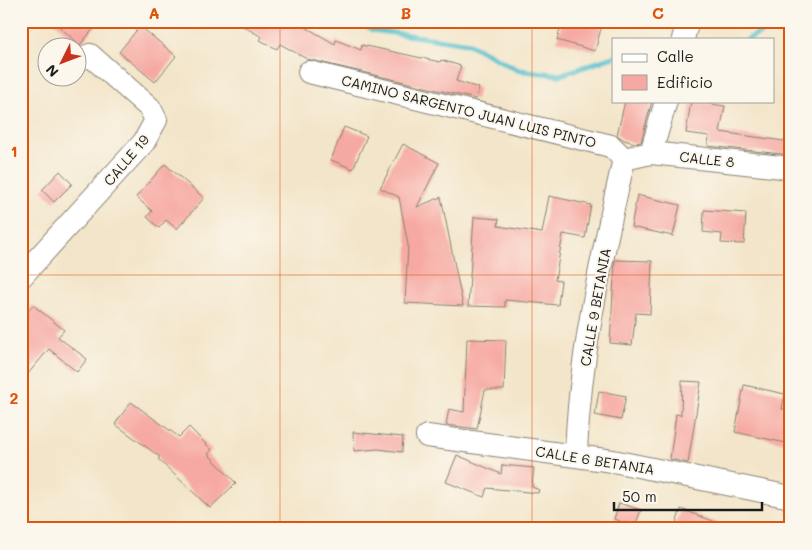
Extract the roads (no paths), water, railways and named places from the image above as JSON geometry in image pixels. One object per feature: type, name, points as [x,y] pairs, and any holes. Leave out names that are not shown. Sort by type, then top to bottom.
[{"type":"street","points":[[684,38],[688,21]]},
{"type":"street","name":"CALLE 19","points":[[21,277],[144,142],[156,120],[150,108],[90,55],[88,56]]},
{"type":"street","name":"CAMINO SARGENTO JUAN LUIS PINTO","points":[[309,72],[611,146],[624,159]]},
{"type":"street","points":[[651,153],[666,102]]},
{"type":"street","name":"CALLE 8","points":[[624,159],[651,153],[791,168]]},
{"type":"street","name":"CALLE 9 BETANIA","points":[[576,456],[577,422],[594,295],[624,159]]},
{"type":"street","name":"CALLE 6 BETANIA","points":[[427,436],[613,461],[791,497]]},
{"type":"waterway","points":[[358,21],[373,30],[469,44],[518,70],[560,75],[612,57]]},
{"type":"waterway","points":[[750,38],[784,21]]}]
